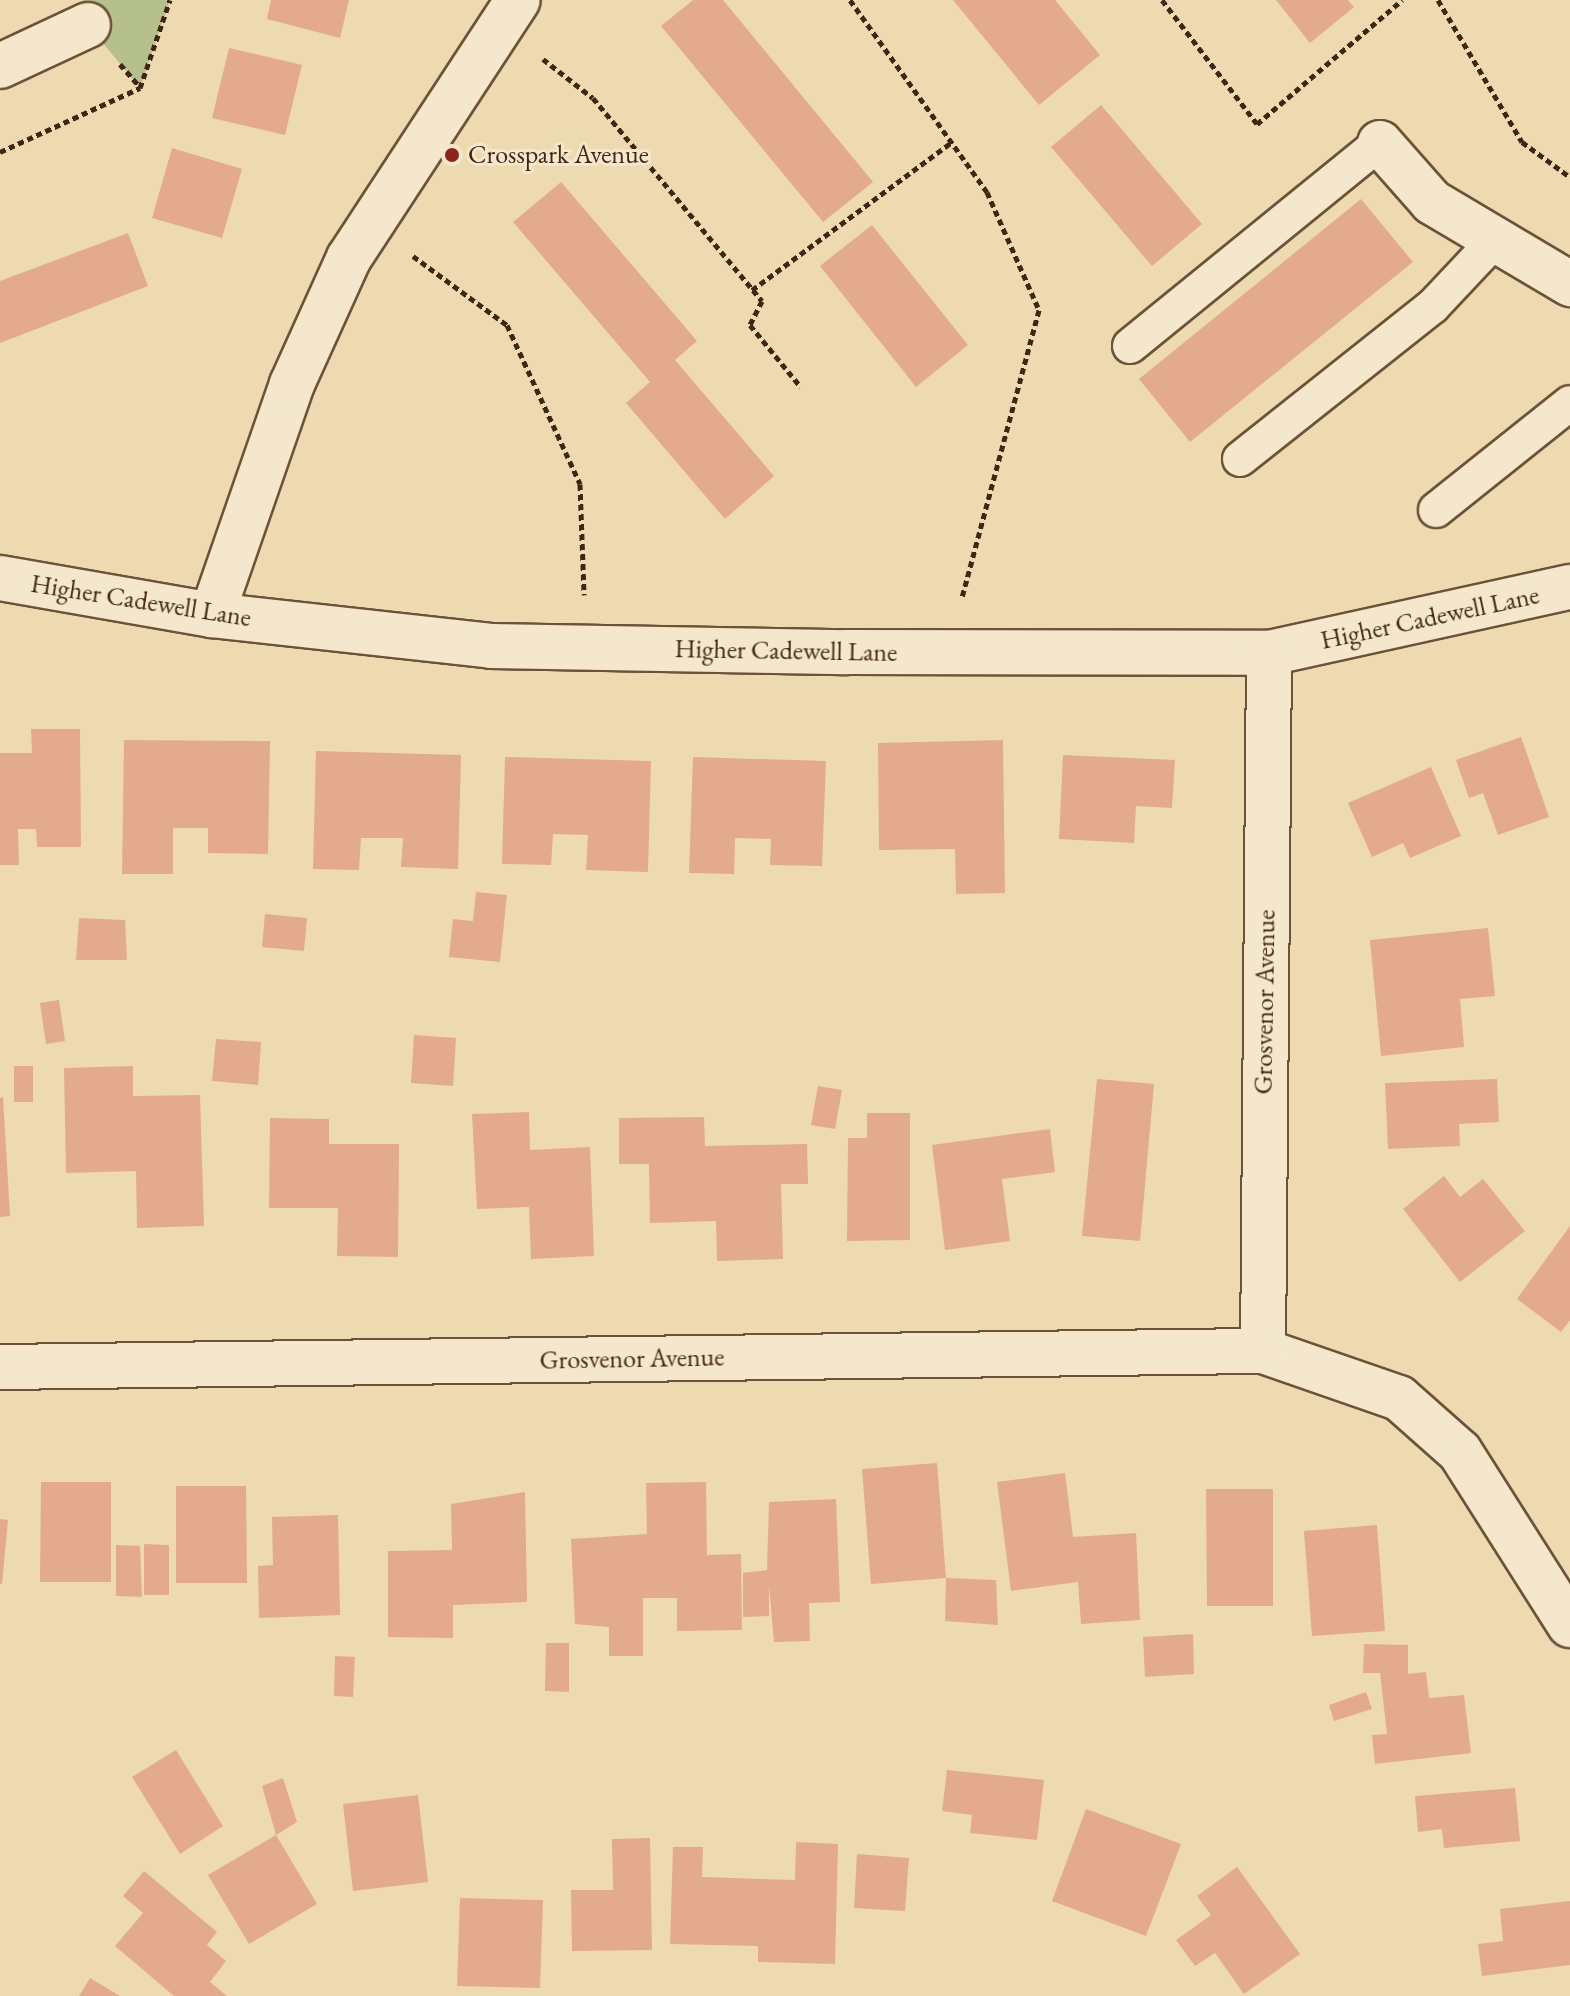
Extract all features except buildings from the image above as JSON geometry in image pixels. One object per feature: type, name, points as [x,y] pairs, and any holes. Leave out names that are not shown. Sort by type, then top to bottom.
[{"type":"street","points":[[212,615],[292,384],[371,225],[510,13]]},
{"type":"street","points":[[0,66],[88,25]]},
{"type":"street","points":[[1380,143],[1432,202],[1570,284]]},
{"type":"street","name":"Higher Cadewell Lane","points":[[0,578],[212,615],[491,646],[952,653],[1269,653],[1570,587]]},
{"type":"street","name":"Grosvenor Avenue","points":[[1263,1351],[1269,653]]},
{"type":"street","name":"Grosvenor Avenue","points":[[0,1367],[1263,1351],[1399,1398],[1460,1452],[1570,1625]]},
{"type":"lane","points":[[1130,346],[1380,143]]},
{"type":"lane","points":[[1240,459],[1433,306],[1495,240]]},
{"type":"lane","points":[[1436,510],[1570,403]]},
{"type":"path","points":[[0,152],[140,88],[170,0]]},
{"type":"path","points":[[850,0],[987,192],[1039,310],[952,653]]},
{"type":"path","points":[[1162,0],[1257,124],[1402,0]]},
{"type":"path","points":[[1438,0],[1522,142],[1570,177]]},
{"type":"path","points":[[510,13],[593,98],[762,301],[750,325],[801,387]]},
{"type":"path","points":[[752,290],[951,143]]},
{"type":"path","points":[[371,225],[507,325],[580,484],[585,648]]},
{"type":"green space","points":[[83,0],[170,0],[140,88],[88,25]]},
{"type":"place","name":"Crosspark Avenue","points":[[452,155]]}]
